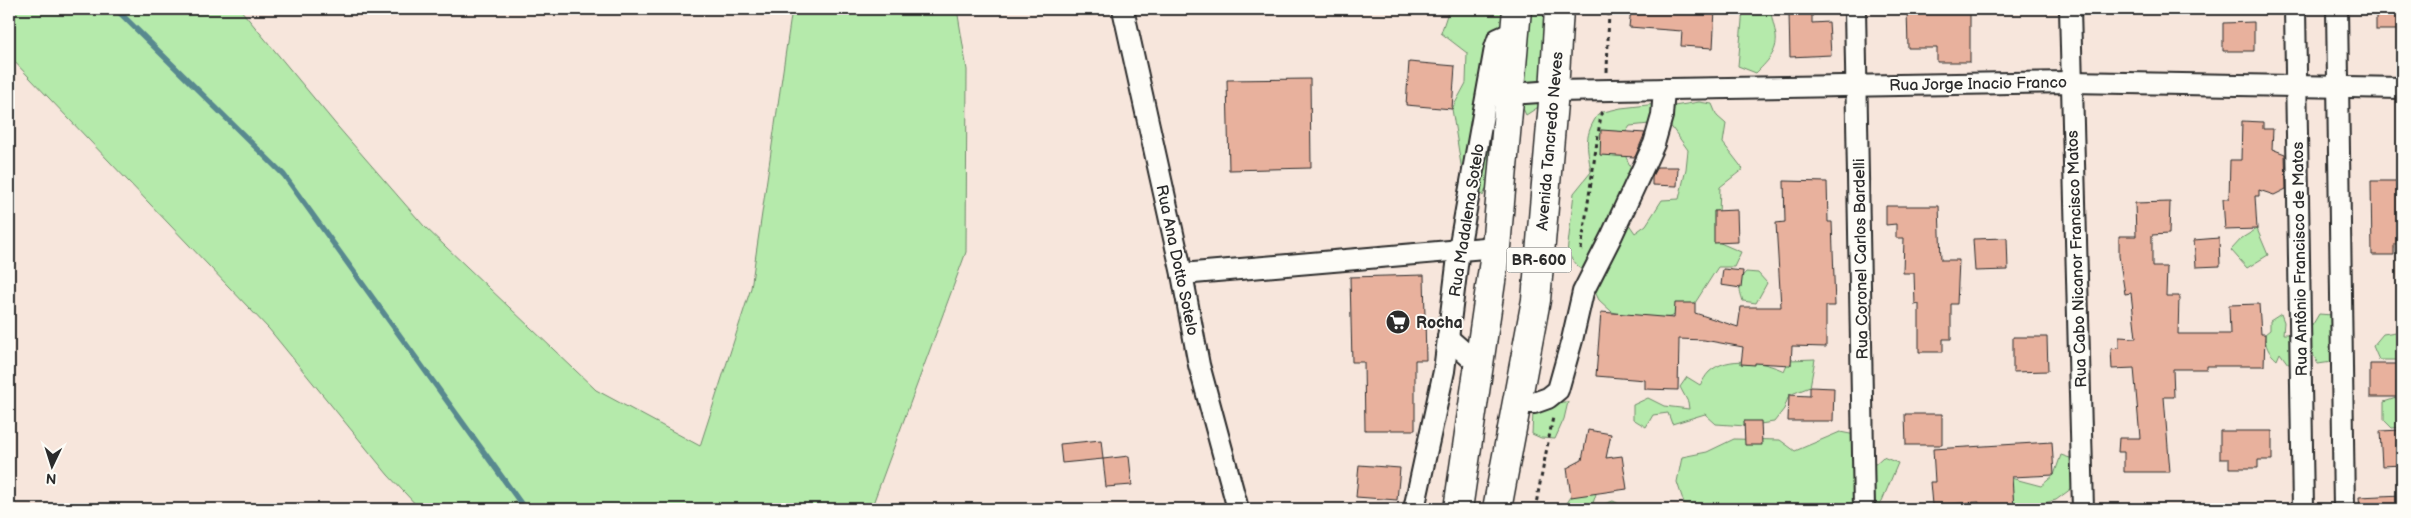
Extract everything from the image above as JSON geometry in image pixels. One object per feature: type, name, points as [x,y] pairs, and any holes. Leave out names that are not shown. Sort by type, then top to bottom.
[{"type":"main road","name":"Avenida Tancredo Neves","points":[[1497,509],[1536,300],[1559,9]]},
{"type":"main road","name":"BR-600","points":[[1458,509],[1496,247],[1517,20]]},
{"type":"street","name":"Rua Ana Dotto Sotelo","points":[[1123,9],[1182,274],[1199,365],[1238,509]]},
{"type":"street","name":"Rua Coronel Carlos Bardelli","points":[[1855,9],[1858,86],[1864,509]]},
{"type":"street","name":"Rua Cabo Nicanor Francisco Matos","points":[[2070,9],[2070,82],[2083,509]]},
{"type":"street","name":"Rua Antônio Francisco de Matos","points":[[2295,9],[2303,509]]},
{"type":"street","points":[[2337,9],[2344,509]]},
{"type":"street","name":"Rua Madalena Sotelo","points":[[1414,509],[1444,371],[1459,249],[1494,48],[1498,38],[1517,20]]},
{"type":"street","name":"Rua Jorge Inacio Franco","points":[[1510,94],[1554,91],[2070,82],[2296,88],[2402,88]]},
{"type":"street","points":[[1517,403],[1534,403],[1548,398],[1558,390],[1583,292],[1654,144],[1662,116],[1664,89]]},
{"type":"street","points":[[1182,274],[1496,247]]},
{"type":"street","points":[[1448,338],[1480,366]]},
{"type":"green space","points":[[9,9],[240,9],[338,127],[424,226],[596,390],[700,446],[751,288],[792,9],[957,9],[967,70],[966,252],[871,509],[420,509],[388,475],[269,329],[9,56]]},
{"type":"green space","points":[[1449,9],[1551,9],[1543,104],[1526,115],[1513,88],[1490,108],[1496,133],[1497,153],[1493,172],[1483,196],[1462,171],[1452,109],[1466,83],[1467,53],[1441,33]]},
{"type":"green space","points":[[1743,9],[1771,9],[1776,36],[1775,47],[1770,57],[1756,73],[1738,66]]},
{"type":"green space","points":[[1699,102],[1712,104],[1717,116],[1726,124],[1723,143],[1743,169],[1720,187],[1718,242],[1741,252],[1734,267],[1718,267],[1695,303],[1671,317],[1645,319],[1612,312],[1599,300],[1588,278],[1567,253],[1574,193],[1591,172],[1588,148],[1590,128],[1599,113],[1621,108],[1657,104],[1659,123],[1630,126],[1619,142],[1631,168],[1646,189],[1627,202],[1626,220],[1635,233],[1646,225],[1662,200],[1679,199],[1688,150],[1670,125],[1674,106]]},
{"type":"green space","points":[[2257,229],[2268,255],[2247,268],[2231,250],[2242,238]]},
{"type":"green space","points":[[1746,272],[1758,273],[1767,283],[1756,303],[1743,301],[1740,285],[1741,279]]},
{"type":"green space","points":[[2281,314],[2284,322],[2283,334],[2291,334],[2310,341],[2310,329],[2319,314],[2332,315],[2339,349],[2332,362],[2318,364],[2311,351],[2303,360],[2288,364],[2280,353],[2277,360],[2268,348],[2265,334],[2270,330],[2270,321]]},
{"type":"green space","points":[[2396,332],[2402,344],[2397,360],[2379,360],[2373,346],[2383,334]]},
{"type":"green space","points":[[1815,359],[1810,387],[1789,395],[1784,409],[1774,422],[1746,426],[1716,424],[1705,414],[1672,424],[1668,413],[1653,415],[1646,427],[1633,419],[1633,405],[1648,398],[1664,406],[1689,409],[1688,402],[1680,387],[1687,377],[1700,385],[1709,372],[1725,363],[1756,362],[1784,371],[1789,360]]},
{"type":"green space","points":[[2402,396],[2402,427],[2392,428],[2384,420],[2384,402]]},
{"type":"green space","points":[[1544,402],[1568,402],[1564,419],[1555,439],[1541,438],[1532,434],[1533,412]]},
{"type":"green space","points":[[1840,432],[1866,437],[1862,476],[1883,457],[1898,463],[1882,501],[1874,509],[1710,509],[1684,503],[1677,482],[1682,457],[1707,452],[1734,439],[1780,440],[1795,451]]},
{"type":"green space","points":[[2061,455],[2082,462],[2075,486],[2056,500],[2036,505],[2052,509],[2014,509],[2013,495],[2007,477],[2041,486],[2054,475]]},
{"type":"green space","points":[[1583,486],[1596,494],[1591,509],[1563,509],[1571,497]]},
{"type":"green space","points":[[1613,501],[1625,507],[1625,509],[1591,509]]},
{"type":"building","points":[[1631,9],[1715,9],[1713,48],[1681,46],[1682,31],[1629,27]]},
{"type":"building","points":[[1907,9],[1970,9],[1970,62],[1937,62],[1937,48],[1908,48]]},
{"type":"building","points":[[2376,9],[2402,9],[2402,30],[2376,30]]},
{"type":"building","points":[[1789,13],[1812,13],[1812,23],[1829,22],[1831,55],[1790,57]]},
{"type":"building","points":[[2254,22],[2254,51],[2223,51],[2223,23]]},
{"type":"building","points":[[1409,62],[1455,66],[1452,109],[1406,105]]},
{"type":"building","points":[[1310,79],[1311,168],[1229,170],[1227,80]]},
{"type":"building","points":[[2242,121],[2263,122],[2263,129],[2273,129],[2272,149],[2285,154],[2286,189],[2274,195],[2259,190],[2259,196],[2255,196],[2257,229],[2225,230],[2223,199],[2229,199],[2230,160],[2241,160]]},
{"type":"building","points":[[1601,130],[1645,133],[1635,157],[1600,155]]},
{"type":"building","points":[[1657,167],[1678,167],[1677,186],[1652,185],[1652,176]]},
{"type":"building","points":[[1784,181],[1827,182],[1828,222],[1832,222],[1835,306],[1826,306],[1826,347],[1792,346],[1791,365],[1755,363],[1755,365],[1741,364],[1743,347],[1704,340],[1679,339],[1678,390],[1645,389],[1645,380],[1596,376],[1601,312],[1674,318],[1675,303],[1695,303],[1695,313],[1738,327],[1741,307],[1781,307],[1776,223],[1785,222]]},
{"type":"building","points":[[2371,181],[2402,181],[2402,244],[2394,244],[2394,255],[2372,255]]},
{"type":"building","points":[[2170,202],[2169,234],[2152,235],[2152,267],[2167,267],[2166,296],[2179,296],[2178,334],[2230,334],[2229,305],[2259,304],[2261,334],[2265,334],[2264,366],[2207,366],[2207,369],[2173,369],[2174,397],[2164,397],[2170,472],[2124,472],[2124,452],[2118,452],[2119,438],[2140,438],[2134,368],[2112,369],[2111,349],[2119,348],[2119,337],[2136,338],[2131,293],[2125,294],[2119,256],[2119,236],[2136,236],[2135,203]]},
{"type":"building","points":[[1886,206],[1939,206],[1941,260],[1959,260],[1957,304],[1951,304],[1951,339],[1943,339],[1943,352],[1919,352],[1919,304],[1915,305],[1914,273],[1903,273],[1904,238],[1896,238],[1896,224],[1886,225]]},
{"type":"building","points":[[1737,210],[1738,242],[1714,243],[1714,211]]},
{"type":"building","points":[[2007,238],[2008,270],[1975,271],[1973,239]]},
{"type":"building","points":[[2219,238],[2220,266],[2196,267],[2194,240]]},
{"type":"building","points":[[1723,269],[1743,271],[1741,288],[1721,285]]},
{"type":"building","points":[[1424,275],[1426,360],[1415,360],[1415,430],[1365,430],[1364,362],[1352,362],[1350,277]]},
{"type":"building","points":[[2013,337],[2047,337],[2048,371],[2013,372]]},
{"type":"building","points":[[2370,364],[2402,364],[2402,381],[2397,381],[2397,397],[2370,397]]},
{"type":"building","points":[[1810,387],[1834,388],[1833,421],[1788,421],[1789,395],[1810,396]]},
{"type":"building","points":[[1905,414],[1942,414],[1942,445],[1906,445]]},
{"type":"building","points":[[1744,421],[1761,421],[1762,445],[1745,445]]},
{"type":"building","points":[[1588,430],[1611,434],[1606,458],[1622,456],[1627,489],[1571,497],[1567,468],[1582,460]]},
{"type":"building","points":[[2402,430],[2402,465],[2382,466],[2380,431]]},
{"type":"building","points":[[2220,431],[2272,431],[2272,460],[2258,460],[2258,468],[2229,468],[2229,459],[2220,459]]},
{"type":"building","points":[[1101,440],[1103,459],[1062,463],[1060,444]]},
{"type":"building","points":[[2052,442],[2054,475],[2012,477],[2014,509],[1979,509],[1979,502],[1932,505],[1930,482],[1935,482],[1933,449]]},
{"type":"building","points":[[1129,456],[1132,485],[1106,487],[1103,459]]},
{"type":"building","points":[[1359,465],[1400,468],[1397,500],[1356,497]]},
{"type":"building","points":[[2402,495],[2402,509],[2360,509],[2359,497]]},
{"type":"waterway","points":[[116,9],[284,175],[525,509]]},
{"type":"place","name":"Rocha","points":[[1398,322]]}]
